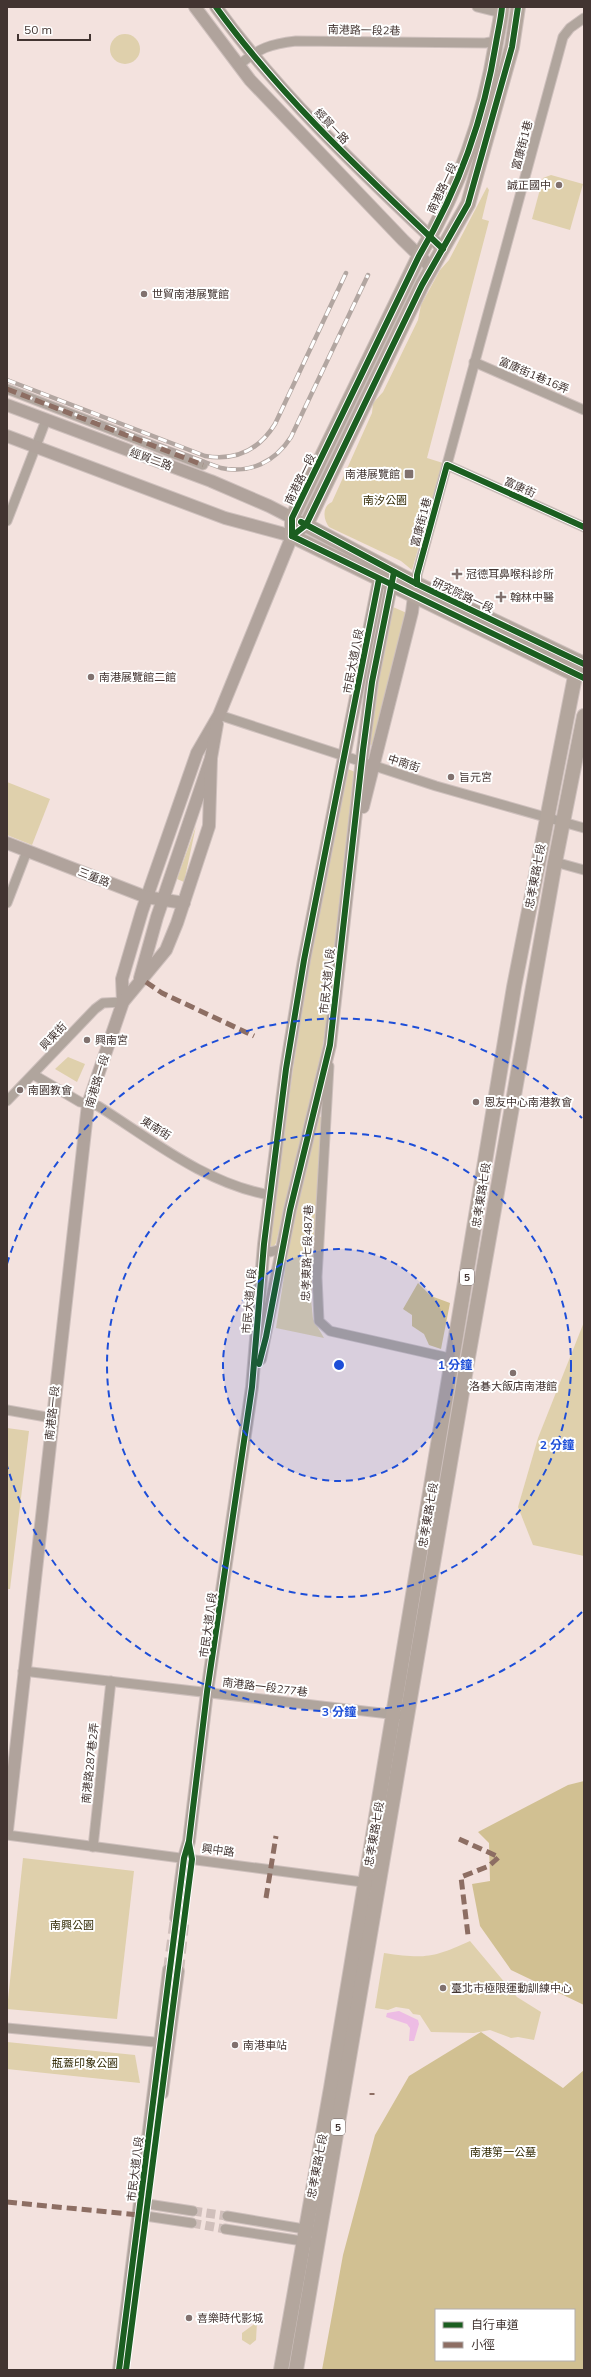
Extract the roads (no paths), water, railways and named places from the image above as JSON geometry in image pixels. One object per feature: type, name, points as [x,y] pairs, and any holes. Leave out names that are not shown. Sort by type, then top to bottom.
[{"type":"main road","name":"南港路一段","points":[[306,525],[422,285],[468,204],[512,47],[518,7]]},
{"type":"main road","name":"南港路一段","points":[[292,536],[292,518],[419,256],[455,188],[471,148],[492,69],[501,10]]},
{"type":"main road","name":"研究院路一段","points":[[306,525],[387,576]]},
{"type":"main road","name":"研究院路一段","points":[[292,536],[387,576],[580,669]]},
{"type":"main road","name":"忠孝東路七段","points":[[401,1716],[454,1359],[514,987],[547,817],[580,669]]},
{"type":"main road","name":"忠孝東路七段","points":[[281,2370],[304,2235],[372,1883],[555,862],[584,716]]},
{"type":"main road","name":"忠孝東路七段","points":[[296,2370],[319,2238],[372,1883]]},
{"type":"street","points":[[195,7],[250,80],[432,268]]},
{"type":"street","name":"經貿一路","points":[[216,7],[252,53],[331,141],[443,249]]},
{"type":"street","points":[[477,7],[501,10]]},
{"type":"street","name":"富康街1巷","points":[[415,590],[417,575],[474,362],[563,37],[570,28],[584,18]]},
{"type":"street","name":"南港路一段2巷","points":[[239,65],[252,53],[270,44],[296,41],[484,43],[496,41]]},
{"type":"street","name":"富康街1巷16弄","points":[[474,362],[584,410]]},
{"type":"street","points":[[7,389],[204,465]]},
{"type":"street","name":"經貿二路","points":[[7,405],[211,481],[269,506],[292,518]]},
{"type":"street","points":[[7,521],[46,420]]},
{"type":"street","points":[[7,436],[225,518],[292,536]]},
{"type":"street","name":"富康街","points":[[447,465],[584,528]]},
{"type":"street","name":"研究院路一段","points":[[292,518],[306,525]]},
{"type":"street","name":"南港路一段","points":[[123,1002],[122,979],[146,897],[197,753],[219,715],[292,536],[306,525]]},
{"type":"street","name":"市民大道八段","points":[[180,1919],[207,1692],[252,1387],[264,1244],[286,1069],[304,960],[345,754],[387,576]]},
{"type":"street","name":"市民大道八段","points":[[252,1387],[266,1336],[282,1248],[330,1045],[361,760],[387,576]]},
{"type":"street","points":[[352,851],[410,619],[415,590]]},
{"type":"street","name":"南港路一段","points":[[7,1830],[23,1671],[88,1104],[123,1002],[138,984],[211,758],[219,715]]},
{"type":"street","name":"中南街","points":[[219,715],[345,754],[373,765],[494,803],[563,820],[584,828]]},
{"type":"street","points":[[138,984],[166,950],[184,903],[209,826],[211,758]]},
{"type":"street","name":"三重路","points":[[7,843],[146,897],[184,903]]},
{"type":"street","points":[[7,904],[27,851]]},
{"type":"street","points":[[555,862],[584,870]]},
{"type":"street","name":"興東街","points":[[7,1101],[103,1003],[123,1002]]},
{"type":"street","name":"忠孝東路七段487巷","points":[[330,1045],[317,1277],[319,1321],[330,1331],[454,1359]]},
{"type":"street","name":"東南街","points":[[34,1075],[68,1095],[88,1104],[98,1106],[200,1170],[242,1188],[270,1195]]},
{"type":"street","points":[[264,1244],[266,1250],[270,1252],[282,1248]]},
{"type":"street","points":[[7,1410],[52,1418]]},
{"type":"street","name":"南港路一段277巷","points":[[23,1671],[401,1716]]},
{"type":"street","name":"南港路287巷2弄","points":[[93,1847],[111,1681]]},
{"type":"street","name":"興中路","points":[[7,1835],[372,1883]]},
{"type":"street","name":"市民大道八段","points":[[126,2370],[144,2203],[174,1970]]},
{"type":"street","points":[[7,2028],[164,2043]]},
{"type":"street","points":[[144,2203],[193,2211]]},
{"type":"street","points":[[143,2216],[192,2223]]},
{"type":"street","name":"市民大道八段","points":[[118,2370],[143,2216]]},
{"type":"street","points":[[227,2216],[319,2238]]},
{"type":"street","points":[[225,2229],[304,2235]]},
{"type":"tunnel","points":[[169,1970],[176,1918]]},
{"type":"tunnel","points":[[178,1971],[183,1924]]},
{"type":"tunnel","points":[[193,2211],[227,2216]]},
{"type":"tunnel","points":[[192,2223],[225,2229]]},
{"type":"railway","points":[[7,380],[205,456],[226,457],[236,455],[245,452],[262,441],[275,424],[346,273]]},
{"type":"railway","points":[[7,389],[221,468],[242,469],[252,467],[261,464],[277,453],[285,446],[291,437],[368,275]]},
{"type":"place","name":"誠正國中","points":[[559,185]]},
{"type":"place","name":"世貿南港展覽館","points":[[144,294]]},
{"type":"place","name":"南港展覽館","points":[[409,474]]},
{"type":"place","name":"冠德耳鼻喉科診所","points":[[457,574]]},
{"type":"place","name":"翰林中醫","points":[[501,597]]},
{"type":"place","name":"南港展覽館二館","points":[[91,677]]},
{"type":"place","name":"旨元宮","points":[[451,777]]},
{"type":"place","name":"興南宮","points":[[87,1040]]},
{"type":"place","name":"南園教會","points":[[20,1090]]},
{"type":"place","name":"恩友中心南港教會","points":[[476,1102]]},
{"type":"place","name":"洛碁大飯店南港館","points":[[513,1373]]},
{"type":"place","name":"臺北市極限運動訓練中心","points":[[443,1988]]},
{"type":"place","name":"南港車站","points":[[235,2045]]},
{"type":"place","name":"喜樂時代影城","points":[[189,2318]]},
{"type":"park label","name":"南汐公園","points":[[385,500]]},
{"type":"park label","name":"南興公園","points":[[72,1925]]},
{"type":"park label","name":"瓶蓋印象公園","points":[[85,2063]]},
{"type":"park label","name":"南港第一公墓","points":[[503,2152]]}]
